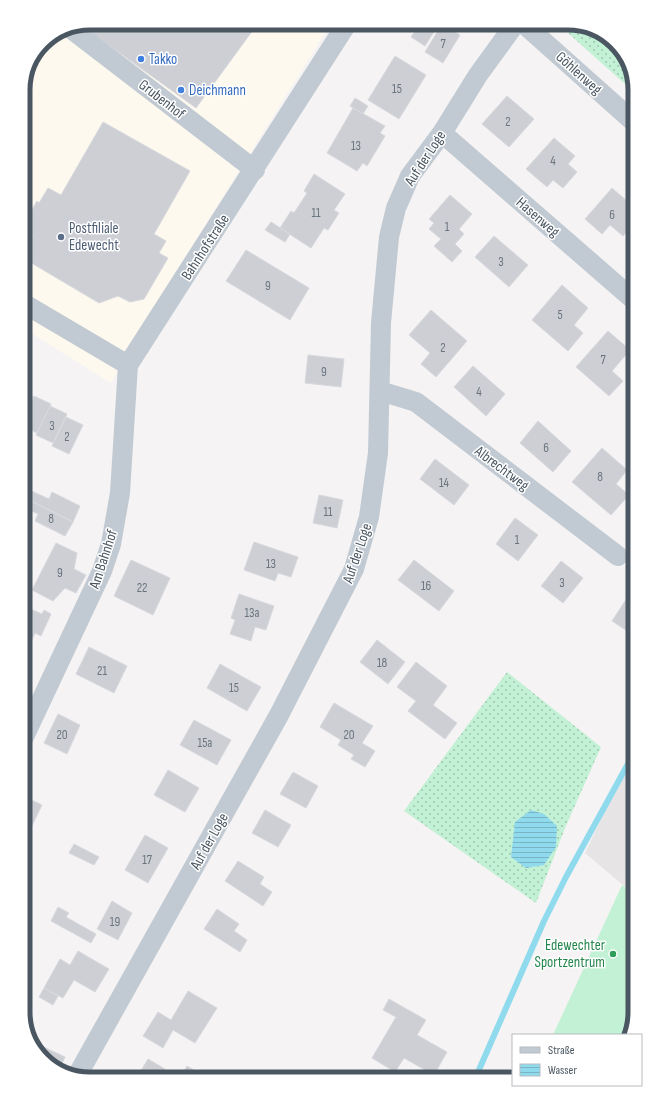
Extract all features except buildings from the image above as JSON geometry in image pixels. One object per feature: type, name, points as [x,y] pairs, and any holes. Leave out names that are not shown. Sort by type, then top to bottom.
[{"type":"street","name":"Bahnhofstraße","points":[[128,365],[255,170],[343,30]]},
{"type":"street","name":"Auf der Loge","points":[[80,1071],[276,722],[354,569],[369,517],[378,453],[381,323],[388,237],[396,208],[410,176],[442,133],[478,75],[511,30]]},
{"type":"street","name":"Göhlenweg","points":[[531,30],[628,117]]},
{"type":"street","name":"Grubenhof","points":[[75,32],[255,170]]},
{"type":"street","name":"Hasenweg","points":[[442,133],[628,295]]},
{"type":"street","points":[[30,307],[128,365]]},
{"type":"street","name":"Am Bahnhof","points":[[30,724],[102,571],[110,544],[120,493],[128,365]]},
{"type":"street","name":"Albrechtweg","points":[[380,391],[416,402],[618,556]]},
{"type":"shaded area","points":[[327,30],[175,273],[111,383],[30,332],[30,86],[36,63],[48,48],[57,40],[78,31]]},
{"type":"shaded area","points":[[628,764],[628,889],[585,853]]},
{"type":"green space","points":[[565,30],[587,33],[595,36],[608,45],[622,63],[626,74],[628,86]]},
{"type":"green space","points":[[507,672],[601,747],[565,828],[536,903],[404,811]]},
{"type":"green space","name":"Edewechter Sportzentrum","points":[[622,885],[628,890],[628,1012],[626,1028],[623,1034],[553,1034]]},
{"type":"water","points":[[531,810],[544,814],[557,826],[556,847],[544,865],[526,868],[511,857],[515,822]]},
{"type":"waterway","points":[[478,1072],[544,921],[566,877],[628,764]]},
{"type":"place","name":"Takko","points":[[141,59]]},
{"type":"place","name":"Deichmann","points":[[181,90]]},
{"type":"place","name":"Postfiliale Edewecht","points":[[61,237]]},
{"type":"place","name":"Edewechter Sportzentrum","points":[[613,954]]}]
